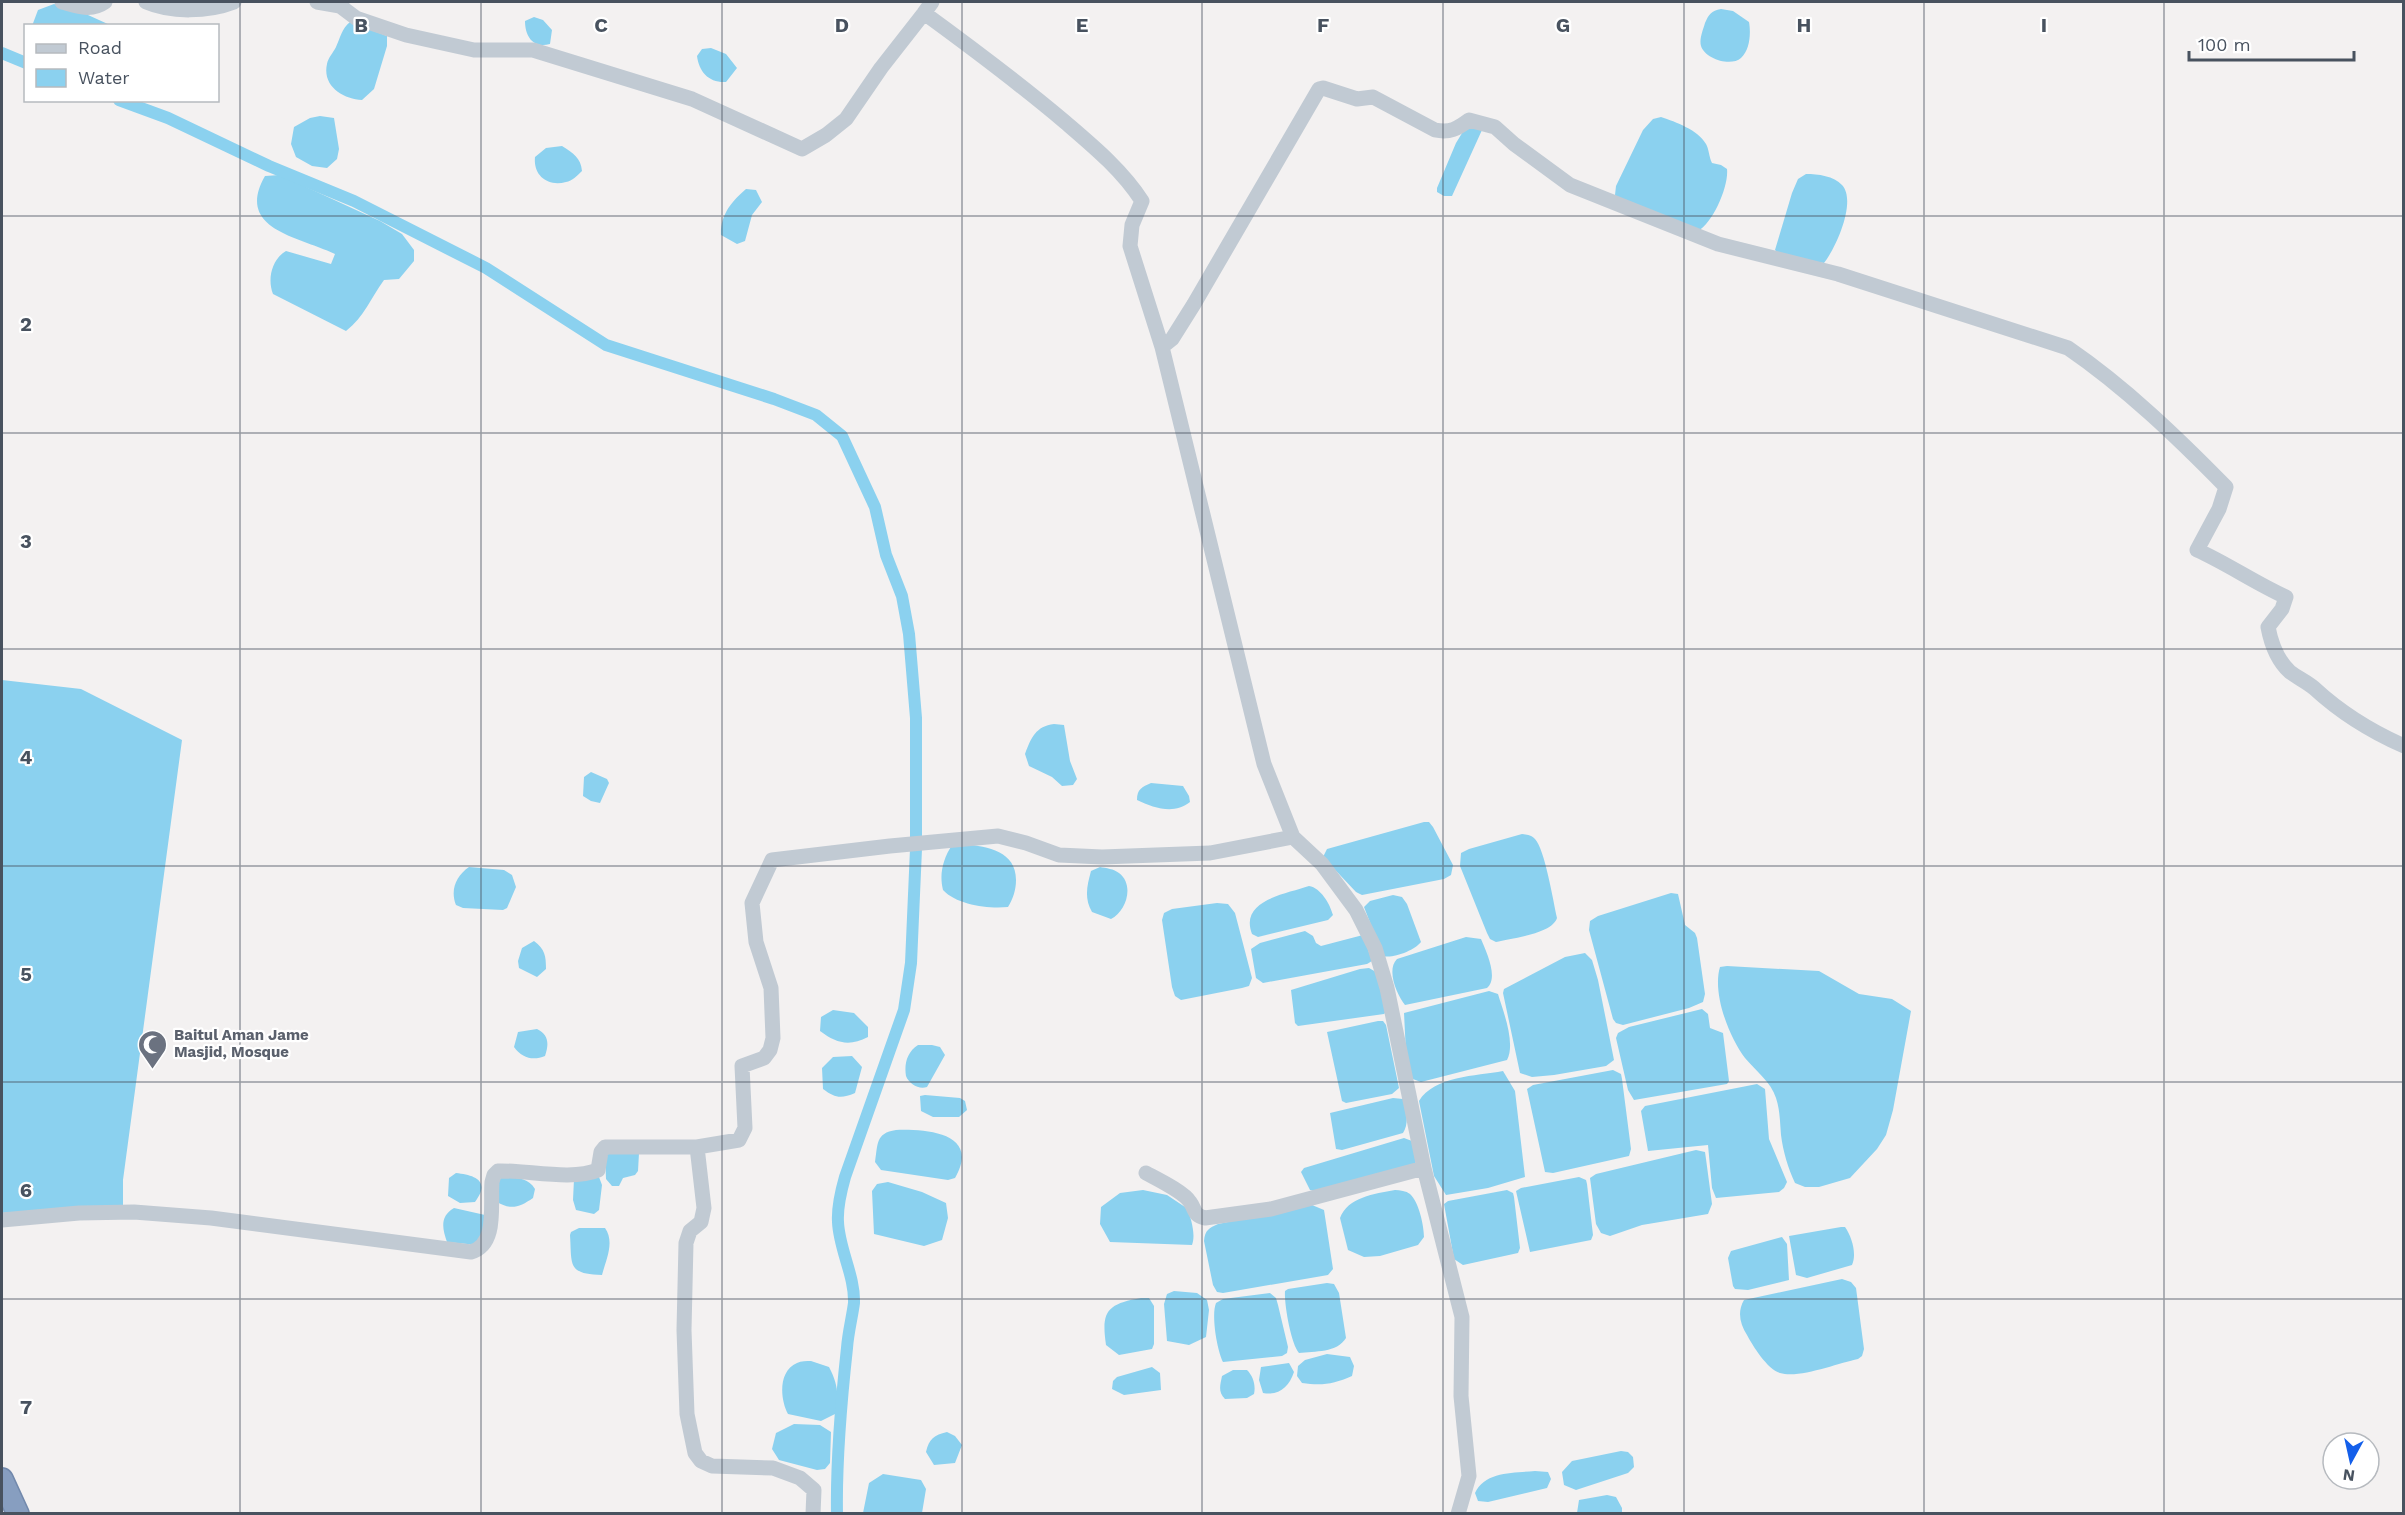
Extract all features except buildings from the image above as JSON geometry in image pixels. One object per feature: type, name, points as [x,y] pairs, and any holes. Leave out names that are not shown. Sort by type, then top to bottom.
[{"type":"highway","points":[[2,1479],[18,1514]]},
{"type":"street","points":[[62,2],[96,8],[105,2]]},
{"type":"street","points":[[146,2],[170,8],[201,9],[234,2]]},
{"type":"street","points":[[316,2],[341,4],[356,18],[406,35],[474,50],[533,50],[692,99],[802,149],[846,119],[881,68],[928,7],[1095,148],[1133,188],[1142,201],[1132,225],[1130,246],[1162,347],[1264,764],[1293,837],[1322,864],[1349,901],[1375,948],[1387,988],[1424,1168],[1462,1317],[1461,1396],[1469,1476],[1458,1514]]},
{"type":"street","points":[[1162,347],[1172,339],[1194,304],[1319,89],[1323,88],[1357,99],[1372,98],[1435,130],[1446,132],[1454,130],[1469,120],[1478,121],[1495,127],[1570,185],[1718,244],[1838,274],[2068,348],[2088,362],[2140,407],[2226,487],[2219,510],[2197,550],[2226,563],[2250,579],[2286,597],[2282,609],[2268,627],[2271,644],[2289,671],[2343,713],[2403,747]]},
{"type":"street","points":[[2,1220],[79,1213],[134,1212],[211,1218],[471,1252],[480,1249],[488,1240],[492,1182],[498,1171],[591,1173],[598,1170],[601,1152],[605,1147],[697,1147],[739,1140],[745,1128],[742,1066],[764,1058],[770,1050],[773,1038],[771,988],[756,942],[752,903],[772,860],[905,844],[998,836],[1059,855],[1102,856],[1210,854],[1293,837]]},
{"type":"street","points":[[697,1147],[704,1208],[701,1222],[690,1231],[686,1243],[684,1329],[687,1414],[695,1453],[701,1461],[712,1466],[773,1468],[800,1478],[814,1490],[813,1514]]},
{"type":"street","points":[[1146,1173],[1190,1201],[1197,1216],[1205,1218],[1270,1209],[1424,1168]]},
{"type":"water","points":[[54,4],[77,10],[108,24],[33,24],[38,10]]},
{"type":"water","points":[[1721,9],[1733,11],[1749,22],[1748,46],[1744,55],[1737,61],[1725,62],[1713,58],[1703,51],[1701,46],[1700,40],[1708,17]]},
{"type":"water","points":[[534,17],[543,20],[552,30],[550,44],[539,45],[528,36],[525,21]]},
{"type":"water","points":[[350,22],[387,36],[387,46],[374,89],[362,100],[341,94],[331,85],[326,72],[328,60],[343,30]]},
{"type":"water","points":[[711,48],[726,54],[737,68],[726,82],[715,81],[700,67],[697,56],[702,49]]},
{"type":"water","points":[[320,116],[334,118],[339,149],[337,159],[327,168],[312,166],[296,157],[291,144],[294,127],[310,118]]},
{"type":"water","points":[[1661,117],[1680,124],[1698,135],[1706,144],[1712,163],[1727,169],[1723,194],[1719,203],[1704,227],[1698,231],[1618,199],[1615,195],[1616,186],[1643,130],[1653,119]]},
{"type":"water","points":[[1467,125],[1482,130],[1452,196],[1444,196],[1437,192],[1437,188],[1456,143]]},
{"type":"water","points":[[562,146],[578,159],[582,171],[568,181],[553,183],[539,175],[536,170],[535,157],[546,148]]},
{"type":"water","points":[[1806,174],[1835,179],[1846,192],[1846,213],[1843,224],[1834,247],[1824,263],[1783,258],[1775,250],[1792,193],[1798,179]]},
{"type":"water","points":[[280,175],[380,221],[402,234],[414,250],[414,261],[399,279],[384,280],[363,313],[346,331],[273,294],[272,270],[277,259],[286,251],[331,264],[335,254],[290,236],[265,220],[258,209],[258,194],[265,176]]},
{"type":"water","points":[[746,189],[756,190],[762,202],[752,215],[745,241],[737,244],[721,235],[721,228],[728,209]]},
{"type":"water","points":[[2,680],[81,689],[182,740],[123,1180],[123,1206],[2,1213]]},
{"type":"water","points":[[1054,724],[1064,725],[1070,761],[1077,779],[1073,785],[1062,786],[1052,777],[1029,766],[1025,754],[1038,730]]},
{"type":"water","points":[[591,772],[607,779],[609,783],[600,803],[583,796],[584,777]]},
{"type":"water","points":[[1151,783],[1183,786],[1190,802],[1177,808],[1164,809],[1137,800],[1141,789]]},
{"type":"water","points":[[1429,822],[1433,827],[1453,865],[1451,875],[1444,879],[1362,895],[1356,892],[1323,857],[1327,849]]},
{"type":"water","points":[[1522,834],[1532,837],[1539,845],[1557,918],[1548,928],[1540,932],[1496,942],[1490,939],[1487,933],[1460,866],[1461,853]]},
{"type":"water","points":[[965,844],[999,852],[1011,863],[1015,870],[1016,884],[1008,907],[973,905],[956,899],[943,890],[942,872],[946,856],[952,845]]},
{"type":"water","points":[[469,867],[504,870],[512,875],[516,887],[507,908],[503,910],[463,908],[456,905],[455,884]]},
{"type":"water","points":[[1100,867],[1117,872],[1127,884],[1127,898],[1124,905],[1121,911],[1111,919],[1092,912],[1088,902],[1087,887],[1091,871]]},
{"type":"water","points":[[1309,886],[1321,893],[1327,902],[1333,915],[1328,920],[1258,937],[1252,934],[1250,923],[1252,913],[1258,906],[1277,896]]},
{"type":"water","points":[[1671,893],[1678,894],[1685,925],[1695,933],[1697,938],[1705,994],[1703,1002],[1689,1008],[1623,1025],[1616,1023],[1589,930],[1590,921],[1598,916]]},
{"type":"water","points":[[1393,895],[1402,897],[1407,904],[1421,942],[1404,953],[1387,957],[1383,956],[1364,907],[1370,901]]},
{"type":"water","points":[[1217,903],[1228,904],[1235,913],[1252,978],[1249,986],[1181,1000],[1175,996],[1172,987],[1162,920],[1164,913],[1172,909]]},
{"type":"water","points":[[1305,931],[1313,936],[1316,943],[1321,946],[1363,935],[1372,961],[1367,964],[1263,983],[1256,978],[1251,949],[1260,943]]},
{"type":"water","points":[[1466,937],[1481,939],[1486,950],[1492,971],[1492,978],[1487,988],[1405,1005],[1396,989],[1393,976],[1392,969],[1397,959]]},
{"type":"water","points":[[534,941],[543,950],[546,960],[546,969],[537,977],[519,968],[518,961],[522,948]]},
{"type":"water","points":[[1585,953],[1592,960],[1598,980],[1614,1060],[1606,1066],[1554,1075],[1532,1077],[1520,1073],[1504,989],[1565,957]]},
{"type":"water","points":[[1720,967],[1819,971],[1859,994],[1892,999],[1911,1011],[1893,1110],[1886,1135],[1877,1149],[1850,1178],[1819,1187],[1805,1187],[1795,1183],[1784,1153],[1774,1092],[1745,1058],[1733,1039],[1720,1002],[1718,978]]},
{"type":"water","points":[[1369,968],[1376,972],[1386,1012],[1384,1014],[1298,1026],[1295,1023],[1291,990]]},
{"type":"water","points":[[1489,991],[1498,994],[1505,1018],[1510,1045],[1507,1060],[1421,1082],[1410,1078],[1407,1073],[1404,1013]]},
{"type":"water","points":[[1702,1009],[1708,1014],[1710,1028],[1723,1033],[1729,1081],[1727,1084],[1634,1100],[1628,1090],[1616,1038],[1618,1033],[1629,1027]]},
{"type":"water","points":[[833,1010],[854,1013],[868,1027],[868,1037],[849,1043],[837,1041],[820,1031],[821,1017]]},
{"type":"water","points":[[1383,1021],[1386,1025],[1399,1088],[1392,1094],[1346,1103],[1342,1101],[1327,1032]]},
{"type":"water","points":[[537,1029],[544,1034],[547,1040],[545,1056],[532,1058],[524,1056],[514,1047],[518,1032]]},
{"type":"water","points":[[918,1045],[940,1047],[945,1055],[927,1087],[924,1088],[909,1082],[906,1076],[907,1059]]},
{"type":"water","points":[[852,1056],[862,1067],[855,1093],[838,1097],[823,1089],[822,1068],[833,1057]]},
{"type":"water","points":[[1613,1070],[1621,1074],[1622,1079],[1631,1149],[1629,1156],[1553,1173],[1545,1172],[1527,1089],[1533,1085]]},
{"type":"water","points":[[1503,1071],[1515,1091],[1525,1177],[1488,1188],[1446,1195],[1434,1176],[1419,1101],[1435,1086],[1456,1078]]},
{"type":"water","points":[[1757,1084],[1765,1089],[1769,1139],[1787,1182],[1779,1192],[1716,1198],[1712,1188],[1708,1145],[1648,1151],[1641,1111],[1645,1106]]},
{"type":"water","points":[[920,1096],[960,1098],[965,1101],[967,1110],[959,1117],[933,1117],[921,1111]]},
{"type":"water","points":[[1393,1098],[1403,1099],[1407,1121],[1403,1133],[1342,1150],[1336,1149],[1330,1113]]},
{"type":"water","points":[[896,1130],[935,1133],[956,1143],[961,1151],[961,1163],[955,1178],[948,1180],[881,1170],[875,1162],[877,1145],[884,1134]]},
{"type":"water","points":[[1404,1138],[1412,1141],[1415,1165],[1315,1191],[1310,1190],[1301,1172],[1304,1168]]},
{"type":"water","points":[[1696,1150],[1705,1152],[1712,1204],[1708,1214],[1642,1225],[1610,1236],[1601,1233],[1596,1224],[1590,1178],[1596,1174]]},
{"type":"water","points":[[605,1153],[639,1153],[638,1171],[635,1175],[623,1178],[619,1186],[612,1186],[606,1179]]},
{"type":"water","points":[[456,1173],[469,1175],[479,1180],[480,1195],[475,1202],[460,1203],[448,1196],[449,1178]]},
{"type":"water","points":[[502,1176],[529,1182],[535,1189],[533,1198],[515,1207],[496,1201],[496,1186]]},
{"type":"water","points":[[599,1177],[602,1185],[599,1210],[594,1214],[576,1210],[573,1200],[574,1179]]},
{"type":"water","points":[[1579,1177],[1586,1180],[1587,1184],[1593,1235],[1591,1240],[1530,1252],[1516,1191],[1521,1188]]},
{"type":"water","points":[[888,1182],[922,1192],[946,1203],[948,1218],[942,1240],[924,1246],[874,1234],[872,1191],[877,1184]]},
{"type":"water","points":[[1143,1190],[1167,1195],[1188,1209],[1192,1222],[1192,1245],[1110,1242],[1100,1224],[1101,1207],[1120,1193]]},
{"type":"water","points":[[1395,1190],[1410,1194],[1418,1208],[1424,1237],[1418,1245],[1380,1256],[1364,1257],[1348,1250],[1340,1218],[1344,1211],[1355,1201]]},
{"type":"water","points":[[1507,1190],[1513,1193],[1514,1197],[1520,1248],[1518,1253],[1463,1265],[1454,1259],[1444,1204],[1448,1201]]},
{"type":"water","points":[[1312,1205],[1324,1210],[1333,1269],[1328,1275],[1223,1293],[1217,1292],[1213,1285],[1204,1241],[1208,1230],[1218,1224]]},
{"type":"water","points":[[454,1208],[485,1215],[487,1219],[477,1245],[447,1242],[443,1223],[446,1215]]},
{"type":"water","points":[[1845,1227],[1852,1241],[1854,1256],[1852,1265],[1807,1278],[1796,1275],[1789,1236]]},
{"type":"water","points":[[579,1228],[605,1228],[608,1233],[610,1245],[602,1275],[583,1273],[574,1266],[570,1235]]},
{"type":"water","points":[[1782,1237],[1787,1244],[1789,1280],[1748,1290],[1735,1289],[1728,1258],[1731,1251]]},
{"type":"water","points":[[1842,1279],[1851,1282],[1856,1288],[1864,1349],[1862,1356],[1819,1370],[1797,1374],[1775,1371],[1757,1351],[1743,1327],[1740,1313],[1744,1300]]},
{"type":"water","points":[[1327,1283],[1334,1284],[1339,1293],[1346,1338],[1331,1349],[1299,1353],[1289,1324],[1285,1291]]},
{"type":"water","points":[[1174,1291],[1197,1293],[1207,1300],[1209,1310],[1206,1337],[1189,1345],[1167,1341],[1164,1304],[1167,1294]]},
{"type":"water","points":[[1270,1293],[1276,1298],[1278,1305],[1288,1347],[1287,1353],[1282,1356],[1223,1362],[1215,1332],[1216,1303],[1223,1299]]},
{"type":"water","points":[[1149,1298],[1154,1306],[1154,1344],[1152,1349],[1119,1355],[1106,1345],[1106,1317],[1109,1311],[1120,1303]]},
{"type":"water","points":[[1327,1354],[1350,1357],[1354,1366],[1352,1376],[1328,1384],[1302,1383],[1297,1376],[1298,1366],[1305,1360]]},
{"type":"water","points":[[811,1361],[829,1367],[837,1390],[835,1414],[821,1421],[788,1414],[783,1401],[782,1386],[786,1372],[797,1363]]},
{"type":"water","points":[[1289,1363],[1294,1372],[1286,1386],[1279,1392],[1263,1393],[1259,1380],[1261,1367]]},
{"type":"water","points":[[1152,1367],[1160,1373],[1161,1390],[1124,1395],[1112,1389],[1113,1381],[1117,1377]]},
{"type":"water","points":[[1233,1370],[1249,1372],[1254,1384],[1254,1394],[1247,1398],[1225,1399],[1220,1391],[1222,1376]]},
{"type":"water","points":[[794,1424],[820,1425],[831,1432],[830,1463],[825,1469],[817,1470],[779,1460],[772,1449],[776,1433]]},
{"type":"water","points":[[947,1432],[955,1436],[962,1445],[955,1463],[934,1465],[926,1452],[927,1448],[933,1438]]},
{"type":"water","points":[[1621,1451],[1628,1452],[1633,1457],[1634,1467],[1628,1473],[1576,1490],[1564,1485],[1562,1472],[1572,1461]]},
{"type":"water","points":[[1535,1471],[1548,1472],[1551,1479],[1547,1488],[1488,1502],[1478,1501],[1475,1493],[1480,1486],[1493,1477]]},
{"type":"water","points":[[883,1474],[921,1480],[926,1489],[922,1513],[863,1513],[869,1483]]},
{"type":"water","points":[[1607,1495],[1616,1497],[1622,1513],[1577,1513],[1579,1500]]},
{"type":"waterway","points":[[2,53],[24,62]]},
{"type":"waterway","points":[[124,102],[168,118],[269,166],[354,201],[486,268],[606,345],[774,399],[816,415],[842,436],[875,507],[886,555],[902,596],[909,634],[916,718],[916,849],[911,963],[904,1010],[845,1177],[839,1204],[839,1232],[852,1283],[854,1303],[841,1410],[837,1514]]},
{"type":"place","name":"Baitul Aman Jame Masjid, Mosque","points":[[153,1070]]}]
